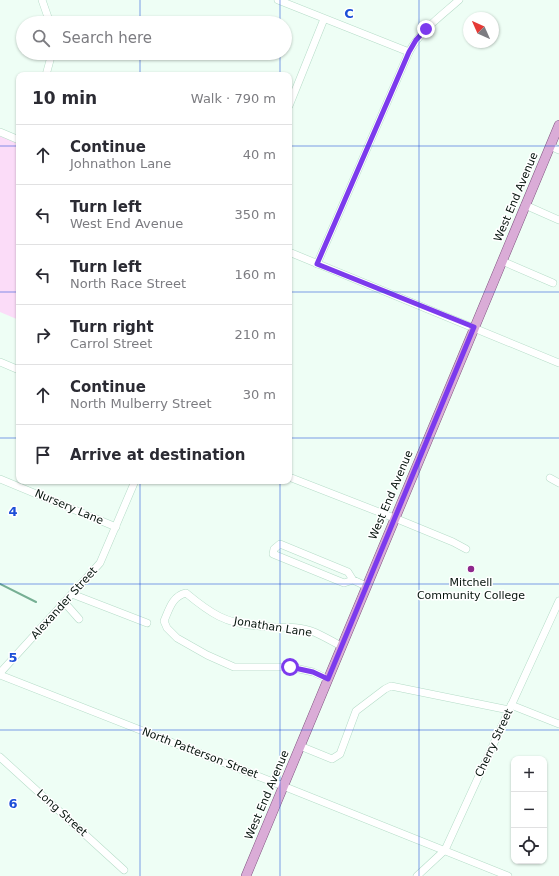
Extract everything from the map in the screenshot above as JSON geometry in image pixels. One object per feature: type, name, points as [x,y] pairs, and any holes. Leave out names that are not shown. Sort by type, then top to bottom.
[{"type":"main road","name":"West End Avenue","points":[[246,876],[559,125]]},
{"type":"street","points":[[42,0],[48,16]]},
{"type":"street","points":[[278,0],[409,52]]},
{"type":"street","points":[[317,264],[409,52],[416,40],[426,29],[459,0]]},
{"type":"street","points":[[292,99],[324,19]]},
{"type":"street","points":[[47,72],[50,60]]},
{"type":"street","points":[[0,132],[16,139]]},
{"type":"street","points":[[550,146],[559,150]]},
{"type":"street","points":[[525,205],[559,220]]},
{"type":"street","points":[[292,253],[559,363]]},
{"type":"street","points":[[502,261],[553,283]]},
{"type":"street","points":[[0,362],[16,369]]},
{"type":"street","name":"Nursery Lane","points":[[0,478],[116,527]]},
{"type":"street","points":[[292,478],[453,542],[466,550]]},
{"type":"street","points":[[550,478],[559,483]]},
{"type":"street","name":"Alexander Street","points":[[0,674],[100,563],[134,484]]},
{"type":"street","points":[[353,580],[344,583],[273,554],[274,549],[280,544],[348,572],[353,580],[366,586]]},
{"type":"street","name":"Jonathan Lane","points":[[328,679],[313,672],[290,667],[234,667],[177,638],[167,628],[164,621],[174,599],[180,594],[186,593],[208,611],[223,619],[259,626],[278,626],[313,631],[341,646]]},
{"type":"street","points":[[72,594],[147,623]]},
{"type":"street","name":"Cherry Street","points":[[417,876],[445,850],[510,708],[556,617],[559,600]]},
{"type":"street","points":[[64,602],[79,619]]},
{"type":"street","name":"North Patterson Street","points":[[0,674],[508,876]]},
{"type":"street","points":[[300,746],[332,759],[337,757],[340,754],[356,711],[391,686],[510,708],[559,724]]},
{"type":"street","name":"Long Street","points":[[0,757],[124,870]]},
{"type":"shaded area","points":[[0,131],[16,138],[16,319],[0,312]]},
{"type":"waterway","points":[[0,584],[36,602]]},
{"type":"place","name":"Mitchell Community College","points":[[471,569]]},
{"type":"route","points":[[290,667],[313,672],[328,679],[474,327],[317,264],[409,52],[416,40],[426,29]]}]
